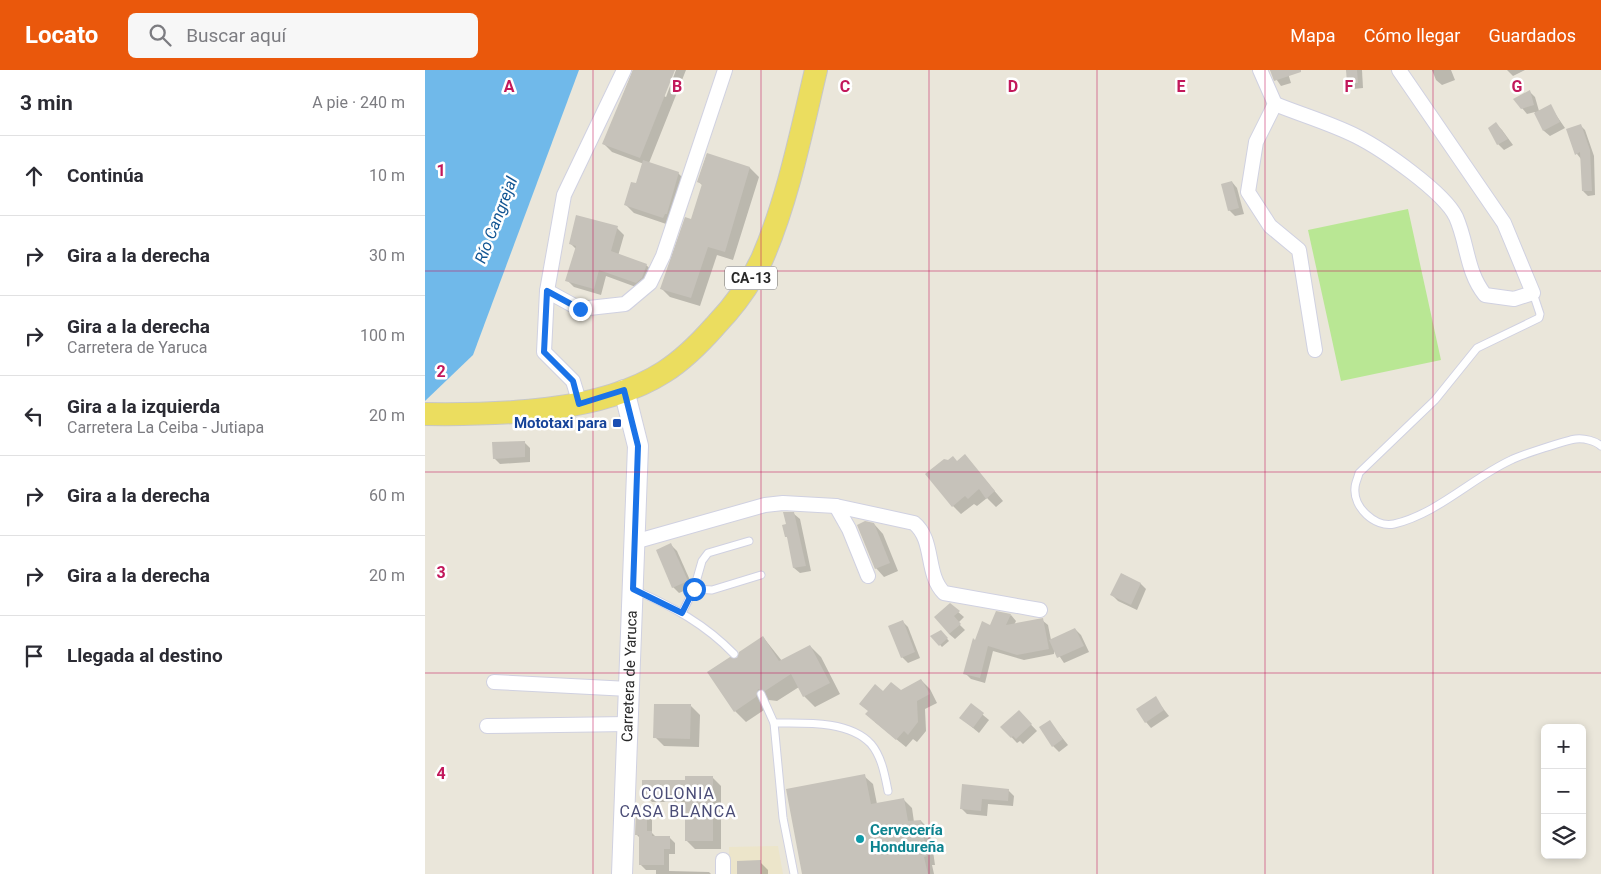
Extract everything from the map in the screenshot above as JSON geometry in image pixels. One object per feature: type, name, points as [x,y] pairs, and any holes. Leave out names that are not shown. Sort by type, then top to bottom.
[{"type":"main road","name":"CA-13","points":[[433,414],[533,411],[579,404],[624,390],[664,372],[702,341],[739,300],[761,259],[785,197],[817,70]]},
{"type":"street","points":[[579,404],[573,381],[544,352],[547,291],[564,195],[625,70]]},
{"type":"street","points":[[547,291],[580,309],[625,304],[650,284],[663,256],[725,70]]},
{"type":"street","points":[[1260,70],[1275,104],[1357,136],[1414,174],[1447,202],[1456,218],[1474,282],[1485,295],[1514,299],[1533,293],[1504,224],[1399,70]]},
{"type":"street","points":[[1275,104],[1256,142],[1248,192],[1270,226],[1299,250],[1315,350]]},
{"type":"street","name":"Carretera de Yaruca","points":[[622,874],[638,446],[624,390]]},
{"type":"street","points":[[634,542],[765,506],[783,503],[836,506],[908,520],[919,527],[925,539],[935,580],[944,593],[1040,610]]},
{"type":"street","points":[[836,506],[849,529],[868,576]]},
{"type":"street","points":[[494,682],[629,689]]},
{"type":"street","points":[[487,726],[628,724]]},
{"type":"lane","points":[[1533,293],[1540,314],[1539,318],[1477,348],[1435,400],[1359,473],[1355,488],[1357,500],[1362,511],[1373,519],[1386,524],[1394,524],[1419,514],[1511,460],[1576,439],[1597,442],[1601,446]]},
{"type":"lane","points":[[682,613],[694,589],[702,561],[708,553],[749,541]]},
{"type":"lane","points":[[694,589],[712,590],[761,575]]},
{"type":"lane","points":[[633,589],[682,613],[714,633],[734,654]]},
{"type":"lane","points":[[761,694],[774,723],[783,818],[795,874]]},
{"type":"lane","points":[[774,723],[830,726],[852,732],[871,744],[883,765],[889,792]]},
{"type":"shaded area","points":[[778,846],[783,874],[729,874],[729,847]]},
{"type":"green space","points":[[1408,209],[1441,360],[1341,381],[1308,230]]},
{"type":"water","name":"Río Cangrejal","points":[[425,70],[579,70],[473,355],[425,401]]},
{"type":"building","points":[[633,70],[675,70],[640,158],[602,144]]},
{"type":"building","points":[[1270,70],[1301,70],[1301,72],[1274,81]]},
{"type":"building","points":[[1346,70],[1357,70],[1358,83],[1347,83]]},
{"type":"building","points":[[1530,90],[1534,105],[1521,109],[1513,99]]},
{"type":"building","points":[[1551,104],[1560,122],[1543,131],[1534,113]]},
{"type":"building","points":[[1496,122],[1508,139],[1497,145],[1488,128]]},
{"type":"building","points":[[1581,124],[1590,150],[1592,191],[1582,191],[1580,152],[1575,155],[1566,129]]},
{"type":"building","points":[[707,153],[750,167],[725,252],[708,247],[691,298],[660,289],[685,217],[691,219],[702,184],[697,182]]},
{"type":"building","points":[[643,160],[679,172],[667,214],[663,218],[624,205],[631,182],[636,183]]},
{"type":"building","points":[[1232,181],[1239,208],[1228,211],[1221,184]]},
{"type":"building","points":[[576,215],[618,226],[611,251],[647,264],[642,278],[636,283],[599,270],[594,289],[565,281],[576,246],[569,244]]},
{"type":"building","points":[[525,441],[525,457],[493,459],[492,442]]},
{"type":"building","points":[[965,454],[995,491],[986,499],[979,489],[968,499],[965,496],[952,507],[925,474],[944,459],[948,460],[953,456],[957,461]]},
{"type":"building","points":[[783,512],[794,512],[806,566],[793,568],[787,537],[785,537],[782,525],[786,524]]},
{"type":"building","points":[[865,521],[874,523],[890,563],[875,569],[857,525]]},
{"type":"building","points":[[671,543],[688,581],[672,588],[656,550]]},
{"type":"building","points":[[1121,573],[1141,583],[1131,605],[1110,595]]},
{"type":"building","points":[[950,603],[960,611],[954,616],[961,624],[949,634],[934,617]]},
{"type":"building","points":[[996,611],[1011,614],[1006,625],[1043,618],[1049,649],[1017,655],[988,646],[980,678],[963,674],[973,638],[975,640],[982,621],[990,625]]},
{"type":"building","points":[[903,620],[915,652],[901,658],[888,626]]},
{"type":"building","points":[[1075,628],[1084,646],[1057,658],[1049,640]]},
{"type":"building","points":[[941,630],[948,638],[939,646],[930,636]]},
{"type":"building","points":[[763,636],[779,661],[810,645],[830,683],[803,697],[791,674],[765,691],[758,689],[756,697],[734,712],[707,672],[730,657],[737,658],[739,652]]},
{"type":"building","points":[[921,679],[930,694],[917,701],[918,722],[908,735],[904,731],[896,740],[865,714],[868,711],[859,704],[875,684],[883,691],[891,682],[901,690]]},
{"type":"building","points":[[1156,696],[1164,710],[1145,723],[1136,709]]},
{"type":"building","points":[[971,703],[984,713],[973,728],[959,718]]},
{"type":"building","points":[[654,704],[691,704],[690,739],[653,738]]},
{"type":"building","points":[[1019,710],[1032,724],[1016,739],[1013,736],[1011,738],[1000,727]]},
{"type":"building","points":[[1050,720],[1063,739],[1052,747],[1039,727]]},
{"type":"building","name":"Cervecería Hondureña","points":[[865,774],[871,804],[904,798],[908,821],[921,820],[927,856],[924,857],[928,874],[802,874],[786,789]]},
{"type":"building","points":[[685,776],[713,776],[713,841],[685,841],[685,794],[642,795],[642,780],[685,780]]},
{"type":"building","points":[[962,784],[1009,789],[1008,801],[982,799],[981,811],[960,809]]},
{"type":"building","points":[[636,813],[647,813],[647,831],[652,831],[652,836],[670,836],[670,849],[664,849],[664,865],[639,865],[639,835],[635,835]]},
{"type":"building","points":[[761,860],[761,874],[737,874],[737,861]]},
{"type":"place","name":"Mototaxi para","points":[[617,423]]},
{"type":"place","name":"Cervecería Hondureña","points":[[860,839]]},
{"type":"district","name":"COLONIA CASA BLANCA","points":[[678,802]]},
{"type":"route","points":[[580,309],[547,291],[547,326],[544,352],[573,381],[579,404],[624,390],[638,446],[633,589],[682,613],[694,589]]}]
